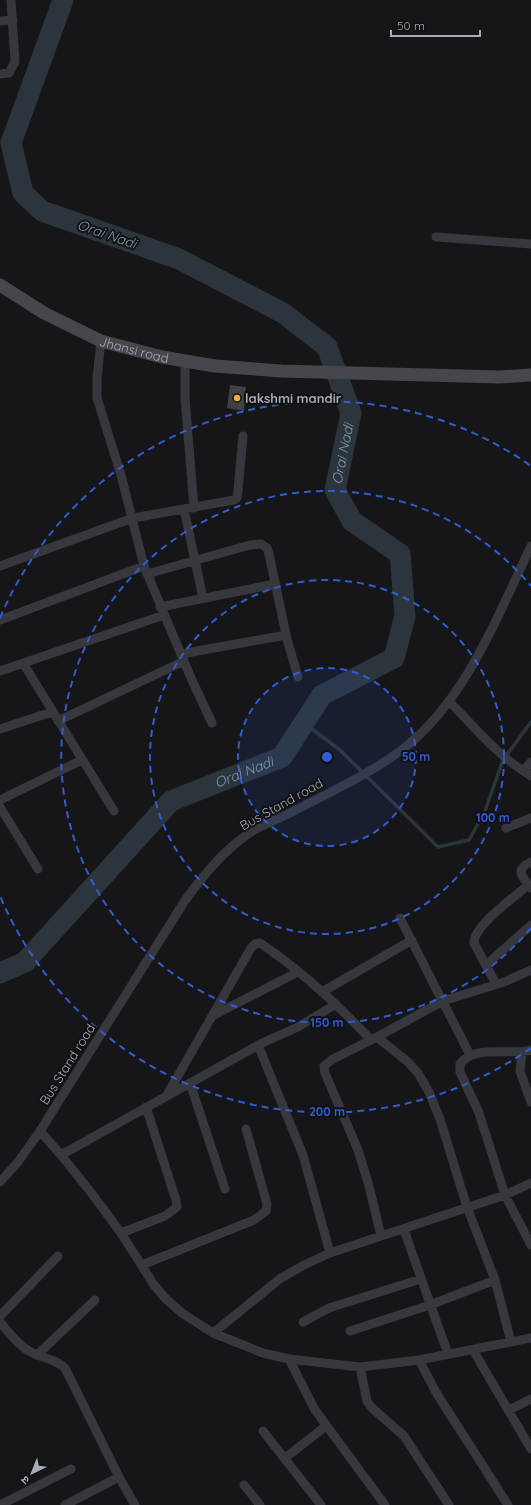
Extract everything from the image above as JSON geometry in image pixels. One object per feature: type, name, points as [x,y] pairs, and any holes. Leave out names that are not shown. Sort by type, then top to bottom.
[{"type":"street","points":[[0,74],[9,73],[15,62],[11,0]]},
{"type":"street","points":[[0,21],[13,20]]},
{"type":"street","points":[[436,237],[531,244]]},
{"type":"street","name":"Jhansi road","points":[[0,286],[44,313],[101,341],[162,358],[215,366],[281,371],[499,377],[531,375]]},
{"type":"street","points":[[101,341],[96,379],[97,398],[133,518],[146,570],[162,611],[212,723]]},
{"type":"street","points":[[185,361],[185,398],[194,508]]},
{"type":"street","points":[[0,566],[133,518],[229,502],[237,498],[244,436]]},
{"type":"street","points":[[184,509],[203,598]]},
{"type":"street","points":[[0,620],[146,570],[195,560],[250,545],[261,544],[267,548],[269,554],[286,635],[298,677]]},
{"type":"street","name":"Bus Stand road","points":[[0,1182],[18,1162],[40,1131],[180,909],[204,875],[249,834],[345,784],[374,767],[400,751],[423,731],[449,701],[479,657],[531,546]]},
{"type":"street","points":[[0,671],[162,611],[203,598],[275,584]]},
{"type":"street","points":[[58,721],[183,658],[286,635]]},
{"type":"street","points":[[24,663],[52,712],[114,811]]},
{"type":"street","points":[[449,701],[490,745],[513,766],[531,776]]},
{"type":"street","points":[[0,729],[52,712]]},
{"type":"street","points":[[0,800],[82,760]]},
{"type":"street","points":[[523,771],[531,762]]},
{"type":"street","points":[[0,807],[38,869]]},
{"type":"street","points":[[506,828],[531,818]]},
{"type":"street","points":[[496,984],[474,943],[474,937],[487,921],[530,886],[521,873],[521,868],[531,862]]},
{"type":"street","points":[[400,918],[470,1055]]},
{"type":"street","points":[[486,965],[531,925]]},
{"type":"street","points":[[322,992],[412,940]]},
{"type":"street","points":[[167,1095],[251,948],[260,943],[322,992],[374,1039],[408,1062],[418,1073],[429,1092],[440,1119],[467,1207],[495,1280],[511,1342]]},
{"type":"street","points":[[381,1236],[369,1186],[358,1150],[325,1073],[324,1066],[333,1059],[374,1039],[443,1001],[518,977],[531,970]]},
{"type":"street","points":[[212,1016],[298,972]]},
{"type":"street","points":[[62,1155],[167,1095],[258,1045],[298,1027],[336,1004]]},
{"type":"street","points":[[258,1045],[303,1155],[330,1253]]},
{"type":"street","points":[[531,1050],[522,1052],[470,1055],[460,1064],[460,1072],[479,1113],[506,1195],[531,1245]]},
{"type":"street","points":[[522,1052],[520,1070],[531,1102]]},
{"type":"street","points":[[190,1083],[225,1189]]},
{"type":"street","points":[[121,1233],[165,1216],[177,1207],[146,1107]]},
{"type":"street","points":[[142,1264],[254,1220],[266,1211],[268,1204],[246,1129]]},
{"type":"street","points":[[40,1131],[62,1155],[121,1233],[154,1285],[166,1299],[182,1313],[213,1333],[263,1353],[289,1359],[360,1367],[419,1360],[531,1338]]},
{"type":"street","points":[[213,1333],[281,1278],[304,1265],[330,1253],[404,1230],[467,1207],[506,1195],[531,1183]]},
{"type":"street","points":[[404,1230],[448,1354]]},
{"type":"street","points":[[0,1316],[58,1256]]},
{"type":"street","points":[[303,1322],[329,1308],[421,1279]]},
{"type":"street","points":[[350,1331],[430,1305],[495,1280]]},
{"type":"street","points":[[37,1355],[95,1300]]},
{"type":"street","points":[[0,1322],[24,1348],[37,1355],[54,1360],[65,1368],[119,1477],[136,1505]]},
{"type":"street","points":[[473,1350],[531,1448]]},
{"type":"street","points":[[289,1359],[311,1403],[384,1505]]},
{"type":"street","points":[[419,1360],[437,1394],[508,1505]]},
{"type":"street","points":[[360,1367],[367,1401],[372,1408],[404,1436],[449,1505]]},
{"type":"street","points":[[509,1410],[531,1399]]},
{"type":"street","points":[[285,1458],[326,1426]]},
{"type":"street","points":[[263,1431],[321,1505]]},
{"type":"street","points":[[0,1505],[72,1468]]},
{"type":"street","points":[[69,1504],[119,1477]]},
{"type":"street","points":[[244,1485],[260,1505]]},
{"type":"building","name":"lakshmi mandir","points":[[230,385],[246,387],[244,411],[227,408]]},
{"type":"waterway","name":"Orai Nadi","points":[[0,973],[25,962],[171,801],[282,757],[322,695],[394,658],[405,616],[400,554],[352,521],[335,490],[351,413],[327,347],[283,313],[179,259],[42,211],[23,193],[11,143],[63,0]]},
{"type":"waterway","points":[[304,723],[340,750],[438,847],[469,840],[485,811],[503,760],[531,722]]},
{"type":"place","name":"lakshmi mandir","points":[[237,398]]}]
